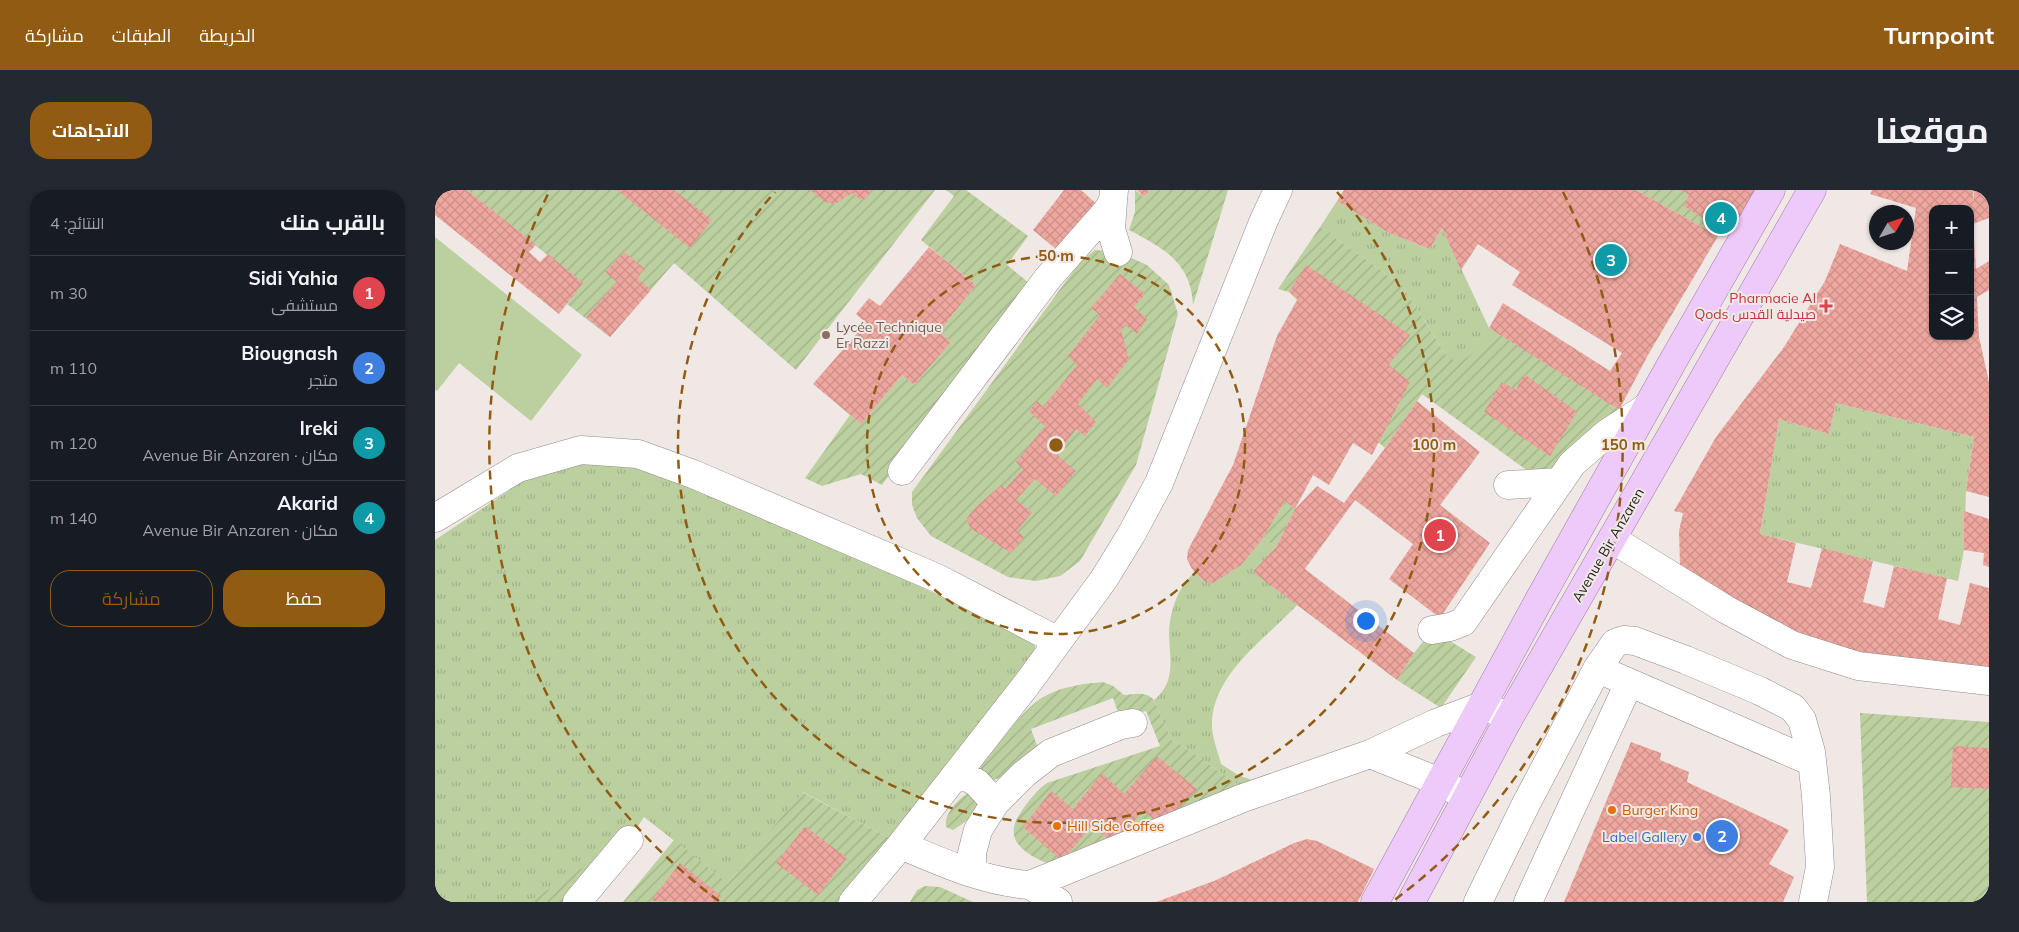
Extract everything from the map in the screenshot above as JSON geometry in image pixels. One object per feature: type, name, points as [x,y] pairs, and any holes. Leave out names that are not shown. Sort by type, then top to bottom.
[{"type":"main road","points":[[1375,902],[1544,592],[1771,190]]},
{"type":"main road","name":"Avenue Bir Anzaren","points":[[1411,902],[1509,718],[1812,190]]},
{"type":"street","points":[[853,902],[901,845],[1058,641],[1104,579],[1131,535],[1159,483],[1263,220],[1278,190]]},
{"type":"street","points":[[1114,196],[1111,228],[1118,252]]},
{"type":"street","points":[[903,472],[1048,278],[1107,211],[1114,196]]},
{"type":"street","points":[[1432,630],[1450,627],[1463,622],[1572,464],[1606,434],[1647,407]]},
{"type":"street","points":[[435,518],[518,468],[581,450],[638,454],[693,474],[937,578],[1058,641]]},
{"type":"street","points":[[1508,485],[1559,482]]},
{"type":"street","points":[[1612,539],[1725,609],[1792,645],[1858,666],[1989,680]]},
{"type":"street","points":[[1478,902],[1526,804],[1597,669],[1615,643],[1624,640],[1635,641],[1724,675],[1781,701],[1793,708],[1802,720],[1812,762],[1817,796],[1820,867],[1813,902]]},
{"type":"street","points":[[1597,669],[1812,762]]},
{"type":"street","points":[[1528,902],[1629,683]]},
{"type":"street","points":[[901,845],[973,873],[1008,884],[1030,885],[1243,798],[1370,754],[1436,722],[1483,705],[1509,718]]},
{"type":"street","points":[[973,873],[972,853],[979,830],[995,802],[1051,753],[1121,725],[1133,723]]},
{"type":"street","points":[[1370,754],[1440,782],[1467,797]]},
{"type":"street","points":[[958,772],[977,783],[995,802]]},
{"type":"street","points":[[577,902],[629,840]]},
{"type":"street","points":[[1030,885],[1059,902]]},
{"type":"green space","points":[[467,190],[935,190],[796,370],[674,263],[610,337],[567,304],[582,283]]},
{"type":"green space","points":[[946,190],[966,190],[1028,236],[1007,265],[1029,283],[882,485],[861,474],[822,486],[805,478],[850,415],[861,424],[902,375],[914,385],[951,342],[939,332],[976,285],[921,240],[954,196]]},
{"type":"green space","points":[[1135,190],[1144,197],[1150,190],[1228,190],[1193,305],[1191,290],[1181,267],[1164,250],[1129,230],[1135,212]]},
{"type":"green space","points":[[1636,190],[1745,190],[1718,236]]},
{"type":"green space","points":[[1337,201],[1389,233],[1430,249],[1442,228],[1489,328],[1501,335],[1460,363],[1447,357],[1402,285],[1320,227]]},
{"type":"green space","points":[[1320,227],[1402,285],[1447,357],[1460,362],[1501,335],[1619,410],[1552,470],[1539,473],[1525,469],[1422,394],[1385,448],[1378,442],[1391,415],[1277,336],[1297,300],[1289,292],[1278,289]]},
{"type":"green space","points":[[435,237],[582,355],[531,421],[459,363],[437,391],[435,390]]},
{"type":"green space","points":[[1095,250],[1118,252],[1147,265],[1169,285],[1178,314],[1136,465],[1080,561],[1060,576],[1036,581],[1008,577],[931,536],[917,518],[912,505],[912,492],[1080,262]]},
{"type":"green space","points":[[1836,403],[1974,437],[1966,491],[1964,550],[1958,581],[1760,534],[1779,419],[1829,434]]},
{"type":"green space","points":[[574,463],[624,465],[672,480],[904,579],[1030,638],[1035,646],[1035,652],[891,839],[803,792],[728,883],[644,817],[629,840],[528,902],[435,902],[435,540],[528,478]]},
{"type":"green space","points":[[1285,501],[1295,509],[1276,547],[1263,538]]},
{"type":"green space","points":[[1263,538],[1276,547],[1254,572],[1298,604],[1244,657],[1222,687],[1215,704],[1212,727],[1221,764],[1238,775],[1252,780],[1240,786],[1177,742],[1172,741],[1154,700],[1166,686],[1169,678],[1169,627],[1179,592],[1195,572],[1205,582]]},
{"type":"green space","points":[[1432,630],[1476,657],[1441,708],[1397,680],[1414,653]]},
{"type":"green space","points":[[1103,682],[1113,686],[1124,695],[1140,694],[1151,697],[1172,741],[1177,742],[1240,786],[1054,866],[1034,857],[1019,845],[1015,838],[1014,830],[1016,820],[1031,798],[1047,783],[1160,746],[1146,711],[1120,718],[1113,698],[1031,729],[1039,751],[1004,777],[989,781],[981,770],[981,766],[1020,717],[1038,700],[1067,687]]},
{"type":"green space","points":[[1860,713],[1989,722],[1989,902],[1867,902]]},
{"type":"green space","points":[[802,792],[891,839],[837,902],[623,902],[674,840],[728,883]]},
{"type":"green space","points":[[968,793],[980,799],[976,809],[966,821],[953,830],[946,827],[949,812]]},
{"type":"green space","points":[[605,854],[564,902],[528,902]]},
{"type":"green space","points":[[925,886],[940,887],[973,902],[910,902],[917,890]]},
{"type":"building","points":[[435,190],[467,190],[536,245],[529,252],[540,262],[548,254],[583,283],[559,314],[435,215]]},
{"type":"building","points":[[617,190],[674,190],[712,220],[690,248]]},
{"type":"building","points":[[810,190],[872,190],[865,199],[861,200],[852,193],[835,204],[825,202]]},
{"type":"building","points":[[1064,190],[1081,190],[1101,208],[1062,254],[1033,230]]},
{"type":"building","points":[[1137,190],[1150,190],[1144,197]]},
{"type":"building","points":[[1344,190],[1636,190],[1718,236],[1648,355],[1619,410],[1489,328],[1503,303],[1610,371],[1622,353],[1512,285],[1520,272],[1478,244],[1461,270],[1442,228],[1430,249],[1389,233],[1337,201]]},
{"type":"building","points":[[1681,190],[1756,190],[1730,235],[1684,206],[1689,195]]},
{"type":"building","points":[[1872,190],[1973,190],[1973,204],[1974,190],[1989,190],[1989,218],[1974,224],[1974,205],[1929,205],[1929,340],[1974,340],[1974,239],[1976,269],[1989,261],[1989,290],[1977,297],[1979,337],[1989,382],[1989,497],[1966,491],[1974,437],[1836,403],[1829,434],[1779,419],[1760,534],[1796,543],[1787,582],[1811,588],[1822,548],[1873,561],[1863,602],[1884,608],[1894,566],[1947,578],[1938,619],[1960,625],[1970,583],[1989,588],[1989,673],[1857,661],[1794,637],[1680,565],[1679,531],[1683,513],[1674,511],[1716,437],[1784,347],[1825,281],[1840,244],[1907,271],[1910,250],[1914,250],[1916,208],[1914,205],[1906,205],[1870,194]]},
{"type":"building","points":[[929,247],[976,285],[939,332],[951,342],[914,385],[902,375],[861,424],[813,384],[866,323],[856,314],[869,298],[880,306]]},
{"type":"building","points":[[624,252],[645,269],[637,278],[651,290],[610,337],[586,317],[617,282],[605,272]]},
{"type":"building","points":[[1306,265],[1410,335],[1389,365],[1410,382],[1372,455],[1353,443],[1329,485],[1313,475],[1295,509],[1285,501],[1263,538],[1241,565],[1213,583],[1205,582],[1192,569],[1187,559],[1188,550],[1233,465],[1277,336],[1298,299],[1289,292]]},
{"type":"building","points":[[1120,274],[1145,294],[1134,307],[1147,319],[1137,334],[1125,325],[1121,330],[1129,359],[1107,388],[1097,379],[1078,404],[1096,422],[1085,436],[1076,429],[1057,455],[1076,471],[1056,496],[1035,479],[1016,500],[1032,512],[1017,531],[1024,537],[1011,553],[970,528],[967,518],[976,507],[1001,485],[1005,489],[1023,469],[1016,462],[1045,426],[1029,411],[1037,401],[1043,407],[1077,365],[1068,356],[1100,315],[1091,308]]},
{"type":"building","points":[[1524,374],[1577,412],[1550,456],[1484,412],[1502,382],[1516,390]]},
{"type":"building","points":[[1417,401],[1480,452],[1440,505],[1490,543],[1440,618],[1389,579],[1413,544],[1355,500],[1305,569],[1414,653],[1397,680],[1253,572],[1276,547],[1295,509],[1317,486],[1344,503]]},
{"type":"building","points":[[1964,511],[1989,519],[1989,567],[1983,565],[1984,553],[1964,550]]},
{"type":"building","name":"Label Gallery","points":[[1631,742],[1661,753],[1660,760],[1689,772],[1687,782],[1789,830],[1769,864],[1794,877],[1783,902],[1564,902]]},
{"type":"building","points":[[1953,746],[1989,748],[1989,789],[1951,787]]},
{"type":"building","points":[[1157,756],[1197,789],[1161,826],[1143,810],[1115,845],[1092,826],[1062,861],[1023,827],[1051,791],[1073,809],[1102,773],[1124,794]]},
{"type":"building","points":[[805,826],[847,858],[818,895],[776,863]]},
{"type":"building","points":[[1307,839],[1317,841],[1374,869],[1358,902],[1156,902],[1214,881],[1294,843]]},
{"type":"building","points":[[680,863],[721,896],[717,902],[651,901]]},
{"type":"place","name":"Akarid","points":[[1721,218]]},
{"type":"place","name":"Ireki","points":[[1611,260]]},
{"type":"place","name":"Pharmacie Al Qods صيدلية القدس","points":[[1826,306]]},
{"type":"place","name":"Lycée Technique Er Razzi","points":[[826,335]]},
{"type":"place","name":"Sidi Yahia","points":[[1440,535]]},
{"type":"place","name":"Burger King","points":[[1612,810]]},
{"type":"place","name":"Hill Side Coffee","points":[[1057,826]]},
{"type":"place","name":"Biougnash","points":[[1722,836]]},
{"type":"place","name":"Label Gallery","points":[[1697,837]]}]
